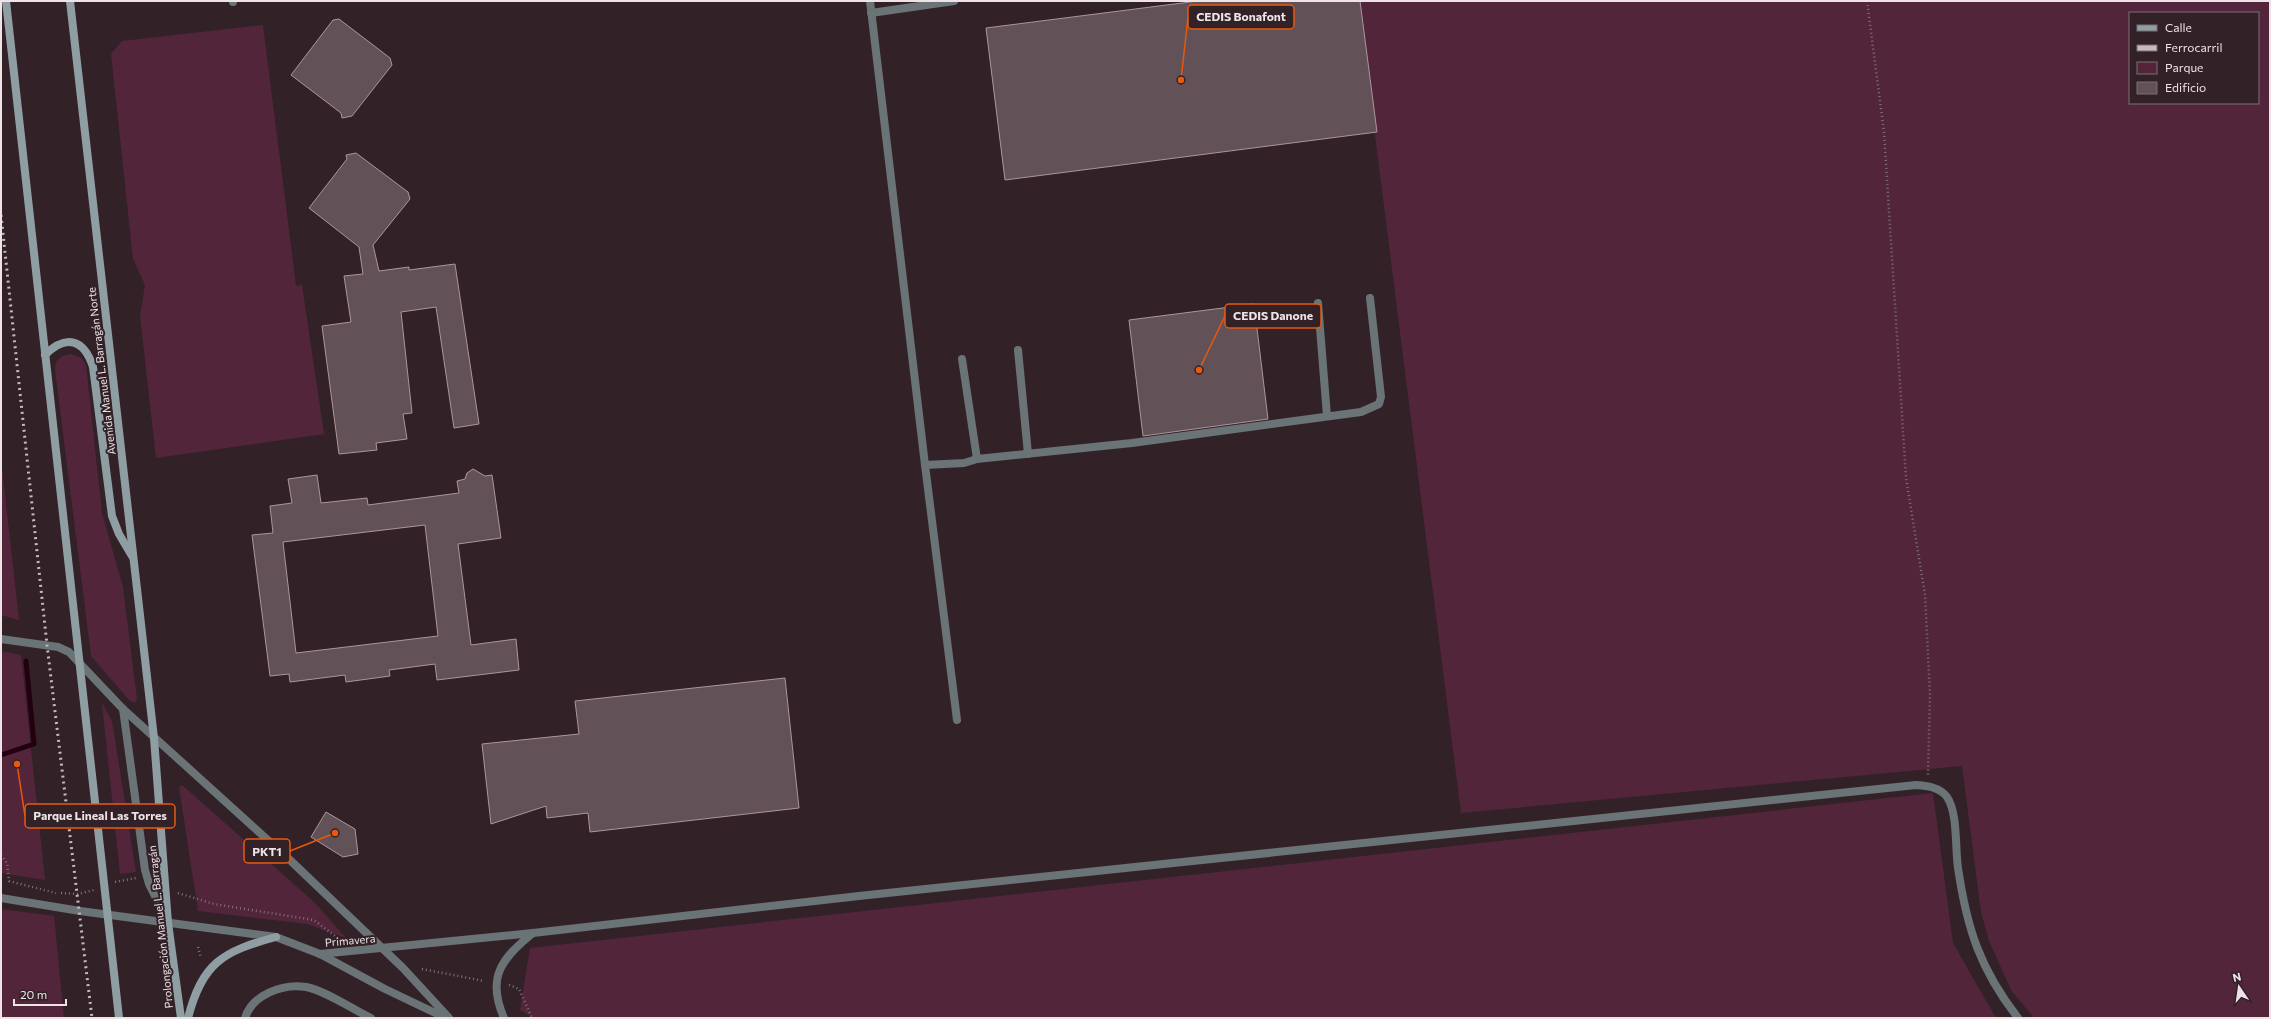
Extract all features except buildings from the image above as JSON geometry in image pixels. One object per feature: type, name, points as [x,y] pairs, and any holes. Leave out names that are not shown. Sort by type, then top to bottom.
[{"type":"main road","points":[[6,1],[119,1018]]},
{"type":"main road","name":"Avenida Manuel L. Barragán Norte","points":[[70,1],[154,738]]},
{"type":"main road","points":[[45,355],[59,343],[70,341],[82,347],[89,355],[93,367],[112,516],[119,534],[134,558]]},
{"type":"main road","name":"Prolongación Manuel L. Barragán","points":[[154,738],[168,923],[181,1018]]},
{"type":"main road","points":[[188,1018],[194,994],[202,980],[220,960],[245,945],[276,937]]},
{"type":"street","points":[[870,1],[924,465],[957,720]]},
{"type":"street","points":[[871,12],[954,1]]},
{"type":"street","points":[[924,465],[964,462],[977,459],[1132,443],[1360,412],[1379,404],[1381,397],[1370,298]]},
{"type":"street","points":[[1318,303],[1327,416]]},
{"type":"street","points":[[1018,350],[1028,454]]},
{"type":"street","points":[[962,359],[977,459]]},
{"type":"street","points":[[1,639],[58,647],[69,652],[123,709],[291,861],[382,948],[447,1018]]},
{"type":"street","points":[[123,709],[145,870],[149,884],[168,923]]},
{"type":"street","name":"Primavera","points":[[320,954],[533,933],[867,895],[1899,786],[1927,786]]},
{"type":"street","points":[[1927,786],[1940,790],[1947,797],[1954,818],[1958,866],[1965,911],[1975,945],[1990,980],[2018,1018]]},
{"type":"street","points":[[1,898],[107,915],[276,937],[320,954],[385,989],[447,1018]]},
{"type":"street","points":[[504,1018],[497,993],[502,963],[512,950],[533,933]]},
{"type":"street","points":[[245,1018],[250,1006],[266,994],[295,987],[307,987],[371,1018]]},
{"type":"path","points":[[1867,1],[1884,132],[1906,478],[1925,595],[1930,694],[1927,786]]},
{"type":"path","points":[[1,855],[7,863],[9,881]]},
{"type":"path","points":[[198,947],[202,958]]},
{"type":"green space","points":[[1358,1],[2270,1],[2270,1018],[2034,1018],[2011,990],[1989,941],[1981,912],[1962,766],[1461,813]]},
{"type":"green space","points":[[263,25],[296,286],[302,285],[324,434],[156,458],[140,316],[145,285],[133,259],[111,54],[122,41]]},
{"type":"green space","points":[[71,354],[81,358],[86,365],[102,513],[123,587],[137,699],[135,703],[130,701],[91,656],[55,369],[56,363],[60,358]]},
{"type":"green space","points":[[1,459],[19,620],[1,615]]},
{"type":"green space","points":[[1,651],[21,655],[45,880],[1,873]]},
{"type":"green space","points":[[102,703],[112,721],[136,872],[120,874]]},
{"type":"green space","points":[[182,785],[314,902],[346,938],[307,924],[198,911],[179,787]]},
{"type":"green space","points":[[1933,793],[1953,943],[1996,1018],[534,1018],[520,1010],[530,948]]},
{"type":"green space","points":[[1,909],[54,916],[64,1018],[1,1018]]},
{"type":"waterway","points":[[1,755],[34,744],[26,661]]},
{"type":"railway","points":[[1,215],[47,645],[92,1018]]},
{"type":"place","name":"CEDIS Bonafont","points":[[1181,80]]},
{"type":"place","name":"CEDIS Danone","points":[[1199,370]]},
{"type":"place","name":"Parque Lineal Las Torres","points":[[17,764]]},
{"type":"place","name":"PKT1","points":[[335,833]]}]
